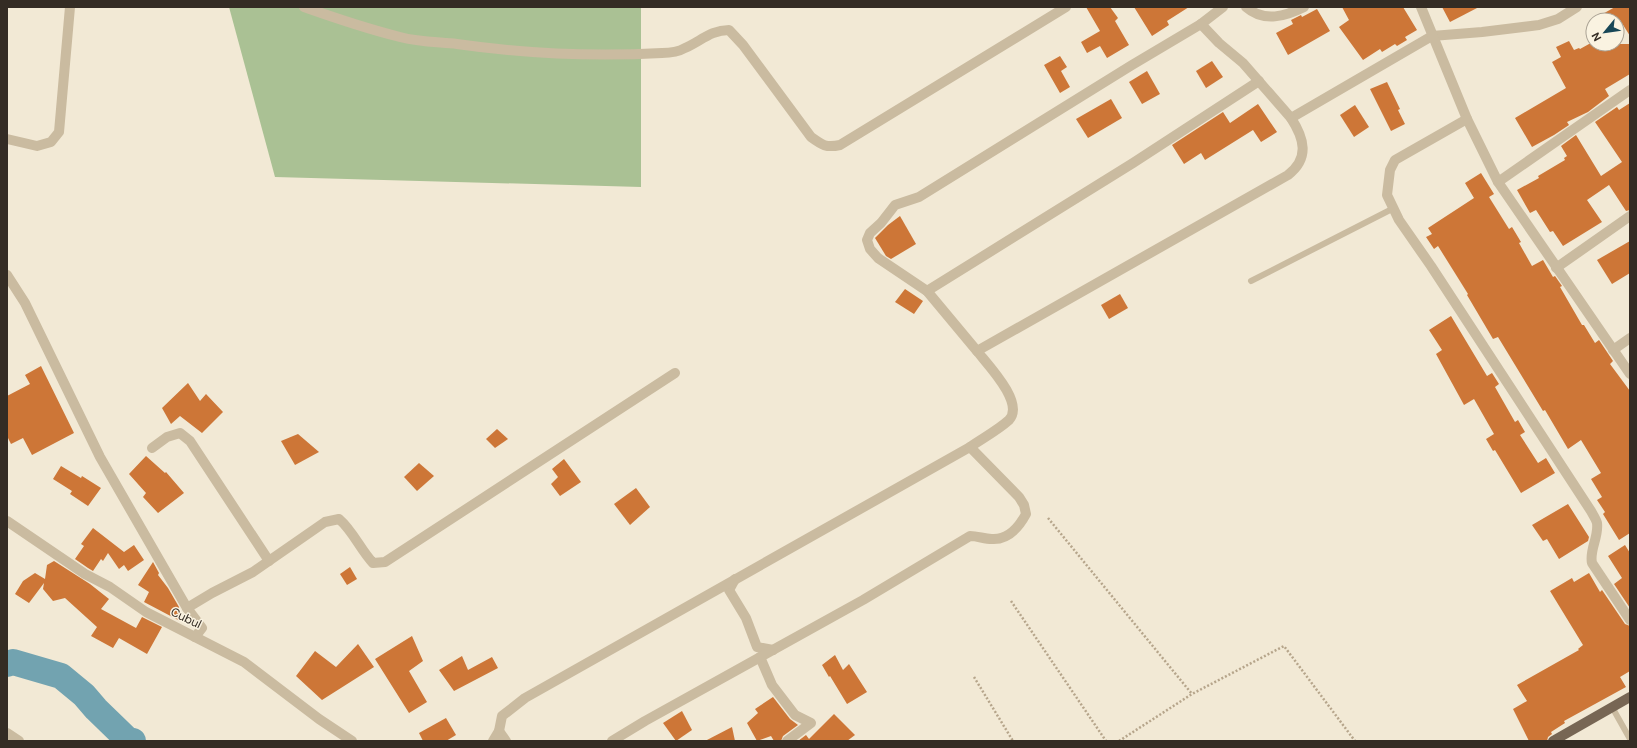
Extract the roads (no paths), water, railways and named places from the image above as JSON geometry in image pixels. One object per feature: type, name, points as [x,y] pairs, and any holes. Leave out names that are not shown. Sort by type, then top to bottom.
[{"type":"main road","points":[[1553,741],[1630,697]]},
{"type":"street","points":[[7,140],[37,146],[50,142],[59,132],[70,7]]},
{"type":"street","points":[[304,7],[401,37],[502,51],[547,54],[613,56],[674,52],[686,48],[709,33],[720,30],[729,30],[743,45],[811,137],[821,144],[830,147],[840,145],[1066,7]]},
{"type":"street","points":[[493,741],[499,731],[502,716],[525,698],[970,447],[1009,419],[1013,412],[1013,404],[1009,392],[927,291],[878,258],[870,249],[867,240],[870,233],[881,223],[895,205],[919,197],[1201,24],[1223,7]]},
{"type":"street","points":[[1246,7],[1256,13],[1269,17],[1288,15],[1304,7]]},
{"type":"street","points":[[1422,7],[1432,36],[1467,119],[1498,182],[1630,374]]},
{"type":"street","points":[[1291,118],[1432,36],[1539,25],[1558,19],[1577,7]]},
{"type":"street","points":[[977,351],[1292,171],[1300,160],[1303,151],[1303,141],[1299,129],[1291,118],[1243,64],[1219,43],[1201,24]]},
{"type":"street","points":[[927,291],[1259,81]]},
{"type":"street","points":[[1498,182],[1630,90]]},
{"type":"street","points":[[1467,119],[1395,160],[1390,170],[1388,195],[1399,220],[1431,266],[1591,511],[1597,523],[1595,541],[1590,556],[1592,564],[1630,620]]},
{"type":"street","points":[[1556,268],[1630,216]]},
{"type":"street","points":[[7,275],[25,303],[100,457],[187,608],[202,628],[195,637]]},
{"type":"street","points":[[1613,350],[1630,338]]},
{"type":"street","points":[[187,608],[212,593],[254,572],[325,522],[339,519],[347,526],[362,551],[373,563],[385,562],[675,373]]},
{"type":"street","points":[[152,448],[166,437],[180,433],[190,441],[269,561]]},
{"type":"street","points":[[612,741],[863,600],[970,536],[992,539],[1004,538],[1020,526],[1026,514],[1024,504],[970,447]]},
{"type":"street","name":"Cubul","points":[[7,521],[85,574],[110,587],[146,612],[244,662],[319,719],[352,741]]},
{"type":"street","points":[[734,579],[729,590],[746,618],[757,647],[773,650]]},
{"type":"street","points":[[760,657],[772,685],[795,715],[811,724],[787,741]]},
{"type":"street","points":[[499,731],[506,741]]},
{"type":"street","points":[[7,733],[19,741]]},
{"type":"lane","points":[[1252,281],[1394,208]]},
{"type":"lane","points":[[1612,707],[1630,737]]},
{"type":"waterway","points":[[7,664],[13,662],[61,676],[84,695],[96,709],[128,740],[133,741]]}]
